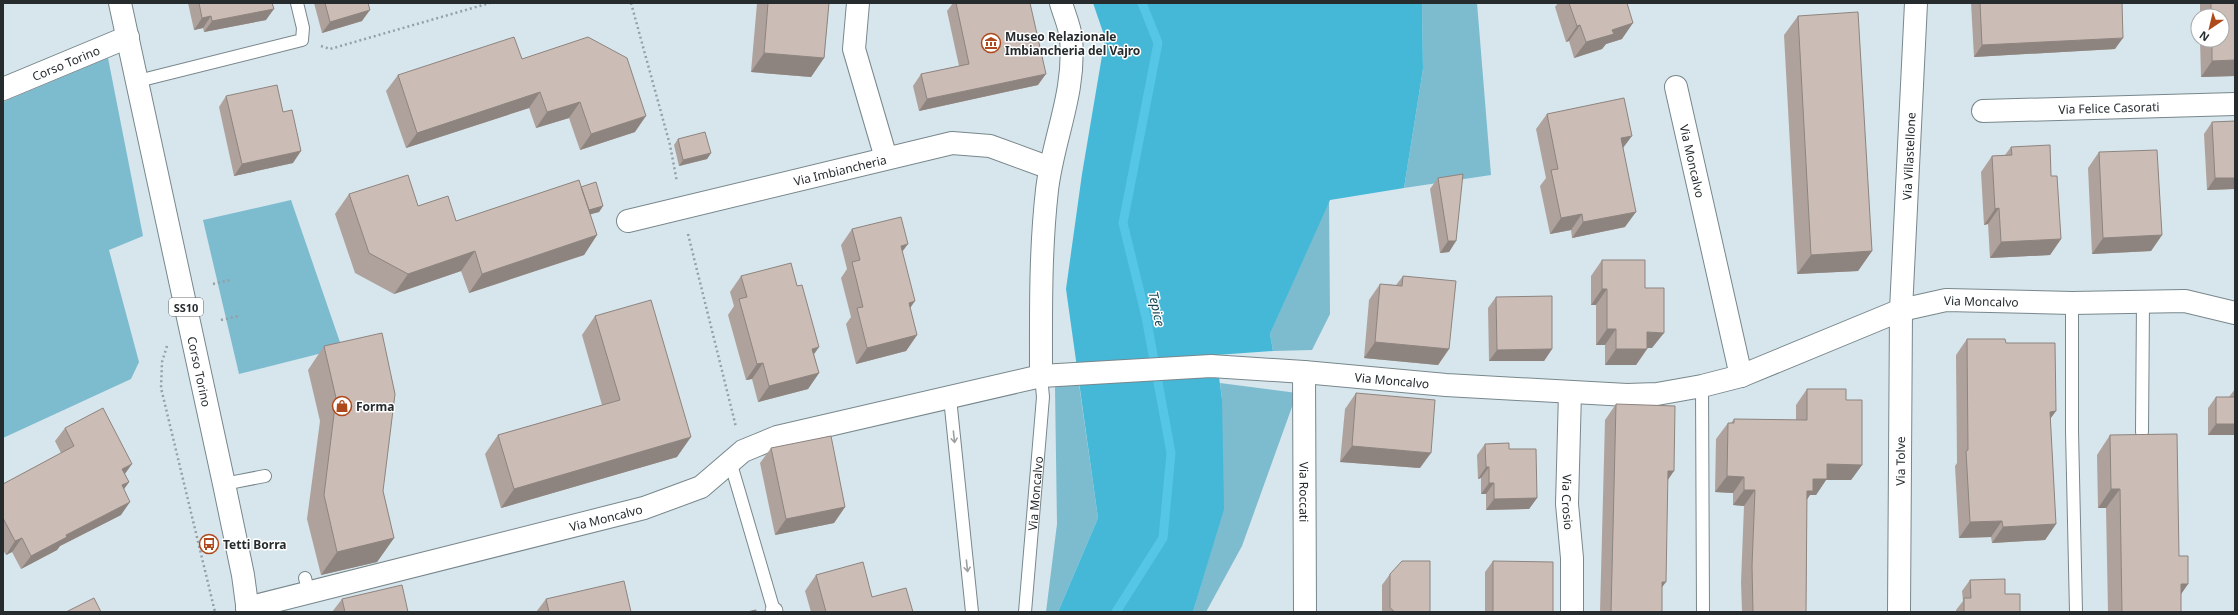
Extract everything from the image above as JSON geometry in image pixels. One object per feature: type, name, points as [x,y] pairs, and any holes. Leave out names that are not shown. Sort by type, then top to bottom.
[{"type":"street","name":"Corso Torino","points":[[120,3],[224,484],[248,610]]},
{"type":"street","points":[[858,3],[854,49],[886,158]]},
{"type":"street","points":[[1050,375],[1042,235],[1050,168],[1064,116],[1072,75],[1071,37],[1061,3]]},
{"type":"street","name":"Via Villastellone","points":[[1901,310],[1916,3]]},
{"type":"street","name":"Corso Torino","points":[[3,89],[128,37]]},
{"type":"street","name":"Via Moncalvo","points":[[1676,87],[1741,376]]},
{"type":"street","name":"Via Felice Casorati","points":[[1983,111],[2235,104]]},
{"type":"street","name":"Via Imbiancheria","points":[[628,222],[952,143],[990,146],[1050,168]]},
{"type":"street","name":"Via Moncalvo","points":[[248,610],[307,586],[644,508],[701,487],[736,456],[777,437],[1050,375],[1211,366],[1304,372],[1446,385],[1570,392],[1656,394],[1702,386],[1741,376],[1901,310],[1946,300],[2072,303],[2184,301],[2235,313]]},
{"type":"street","name":"Via Tolve","points":[[1899,612],[1901,310]]},
{"type":"street","name":"Via Roccati","points":[[1304,372],[1307,547],[1305,612]]},
{"type":"street","name":"Via Crosio","points":[[1570,392],[1567,504],[1572,558],[1572,612]]},
{"type":"lane","points":[[138,81],[302,40],[303,28],[297,3]]},
{"type":"lane","points":[[2142,432],[2143,301]]},
{"type":"lane","points":[[2072,303],[2072,431],[2076,612]]},
{"type":"lane","name":"Via Moncalvo","points":[[1025,612],[1042,397],[1050,375]]},
{"type":"lane","points":[[1702,386],[1702,612]]},
{"type":"lane","points":[[950,398],[972,612]]},
{"type":"lane","points":[[736,456],[774,612]]},
{"type":"lane","points":[[224,484],[265,476]]},
{"type":"path","points":[[302,40],[330,49],[490,3]]},
{"type":"path","points":[[631,3],[670,145],[682,209],[736,456]]},
{"type":"path","points":[[213,284],[230,280]]},
{"type":"path","points":[[221,320],[239,316]]},
{"type":"path","points":[[169,340],[162,362],[161,388],[215,612]]},
{"type":"shaded area","points":[[1093,3],[1422,3],[1423,69],[1404,188],[1330,200],[1270,334],[1273,351],[1216,355],[1222,399],[1224,509],[1193,612],[1058,612],[1098,518],[1066,289],[1082,174],[1105,38]]},
{"type":"shaded area","points":[[1422,3],[1477,3],[1491,175],[1404,188],[1423,69]]},
{"type":"shaded area","points":[[108,58],[143,236],[109,250],[139,362],[131,379],[3,438],[3,102]]},
{"type":"shaded area","points":[[1329,199],[1330,314],[1312,350],[1273,351],[1270,334]]},
{"type":"shaded area","points":[[291,200],[342,348],[239,374],[203,220]]},
{"type":"shaded area","points":[[1220,383],[1297,393],[1242,546],[1206,612],[1193,612],[1222,513],[1222,399]]},
{"type":"shaded area","points":[[1079,384],[1098,518],[1058,612],[1046,612],[1057,524],[1055,387]]},
{"type":"building","points":[[199,3],[272,3],[274,9],[212,21],[211,16],[202,18]]},
{"type":"building","points":[[325,3],[368,3],[370,10],[330,22]]},
{"type":"building","points":[[768,3],[829,3],[824,58],[764,53]]},
{"type":"building","name":"Museo Relazionale Imbiancheria del Vajro","points":[[956,3],[1030,3],[1046,74],[927,99],[921,74],[969,64]]},
{"type":"building","points":[[1569,3],[1627,3],[1633,23],[1612,30],[1614,34],[1586,42],[1580,25],[1577,26]]},
{"type":"building","points":[[1980,3],[2122,3],[2123,38],[1982,45]]},
{"type":"building","points":[[2211,3],[2235,3],[2235,60],[2212,61],[2212,48],[2230,48],[2230,8],[2211,8]]},
{"type":"building","points":[[1858,12],[1872,251],[1811,255],[1798,16]]},
{"type":"building","points":[[514,37],[522,59],[588,37],[627,58],[646,116],[591,134],[580,102],[547,112],[540,92],[417,133],[398,75]]},
{"type":"building","points":[[277,85],[283,112],[292,110],[301,151],[242,164],[226,96]]},
{"type":"building","points":[[1624,98],[1632,136],[1621,138],[1636,212],[1583,222],[1582,214],[1561,218],[1551,170],[1558,169],[1547,114]]},
{"type":"building","points":[[2235,121],[2235,178],[2215,178],[2212,122]]},
{"type":"building","points":[[705,132],[711,153],[683,160],[678,139]]},
{"type":"building","points":[[2050,145],[2051,176],[2057,176],[2061,239],[2001,242],[1999,208],[1995,209],[1992,156],[2012,155],[2011,147]]},
{"type":"building","points":[[2157,150],[2162,235],[2103,238],[2099,152]]},
{"type":"building","points":[[1463,174],[1456,241],[1448,241],[1438,178]]},
{"type":"building","points":[[408,175],[418,206],[448,196],[456,221],[579,180],[597,235],[482,274],[475,251],[408,274],[369,253],[349,194]]},
{"type":"building","points":[[596,182],[603,206],[589,210],[581,187]]},
{"type":"building","points":[[901,217],[908,244],[901,246],[915,301],[909,303],[917,335],[867,348],[857,308],[863,307],[852,262],[860,260],[852,229]]},
{"type":"building","points":[[1602,260],[1645,260],[1645,288],[1664,288],[1664,333],[1647,332],[1647,349],[1616,349],[1616,329],[1607,329],[1607,289],[1602,289]]},
{"type":"building","points":[[791,263],[797,286],[802,285],[819,347],[812,349],[819,373],[769,386],[763,363],[757,364],[739,299],[747,297],[741,276]]},
{"type":"building","points":[[1403,276],[1456,281],[1449,349],[1375,342],[1380,284],[1402,286]]},
{"type":"building","points":[[1552,296],[1552,349],[1497,350],[1496,297]]},
{"type":"building","points":[[651,300],[691,437],[514,489],[498,435],[620,400],[595,316]]},
{"type":"building","points":[[382,333],[395,394],[383,491],[394,538],[337,552],[324,495],[336,398],[324,346]]},
{"type":"building","points":[[1967,339],[2005,339],[2006,343],[2055,343],[2056,411],[2050,412],[2056,524],[2003,527],[2002,521],[1970,522],[1966,451],[1968,450]]},
{"type":"building","points":[[1807,389],[1846,389],[1846,400],[1862,400],[1862,465],[1827,464],[1827,479],[1813,479],[1813,491],[1807,491],[1806,612],[1753,612],[1752,566],[1755,490],[1744,490],[1744,477],[1727,476],[1728,423],[1734,423],[1734,419],[1807,420]]},
{"type":"building","points":[[1356,393],[1435,400],[1431,453],[1352,446]]},
{"type":"building","points":[[2216,397],[2235,397],[2235,424],[2216,424]]},
{"type":"building","points":[[1616,404],[1675,406],[1674,471],[1668,471],[1666,582],[1662,582],[1662,612],[1611,612]]},
{"type":"building","points":[[103,408],[132,464],[122,469],[129,482],[122,485],[130,502],[66,535],[67,537],[31,556],[22,538],[15,541],[3,518],[3,484],[74,446],[65,428]]},
{"type":"building","points":[[2177,434],[2179,556],[2188,556],[2188,584],[2181,584],[2181,612],[2122,612],[2120,489],[2111,489],[2110,435]]},
{"type":"building","points":[[831,436],[845,507],[786,519],[771,448]]},
{"type":"building","points":[[1509,443],[1509,449],[1536,449],[1537,498],[1494,499],[1494,483],[1489,483],[1489,467],[1486,467],[1485,444]]},
{"type":"building","points":[[1402,561],[1430,561],[1430,612],[1395,612],[1390,608],[1390,574]]},
{"type":"building","points":[[1493,561],[1553,562],[1553,612],[1493,612]]},
{"type":"building","points":[[863,562],[872,597],[906,588],[913,612],[826,612],[816,575]]},
{"type":"building","points":[[2005,579],[2005,594],[2020,594],[2020,612],[1964,612],[1964,598],[1971,598],[1970,580]]},
{"type":"building","points":[[624,581],[631,612],[549,612],[546,599]]},
{"type":"building","points":[[402,585],[408,612],[345,612],[342,599]]},
{"type":"building","points":[[94,598],[101,612],[66,612]]},
{"type":"waterway","name":"Tepice","points":[[1116,612],[1163,538],[1171,453],[1146,317],[1123,223],[1158,43],[1142,3]]},
{"type":"place","name":"Museo Relazionale Imbiancheria del Vajro","points":[[991,43]]},
{"type":"place","name":"Forma","points":[[342,406]]},
{"type":"place","name":"Tetti Borra","points":[[209,544]]}]
